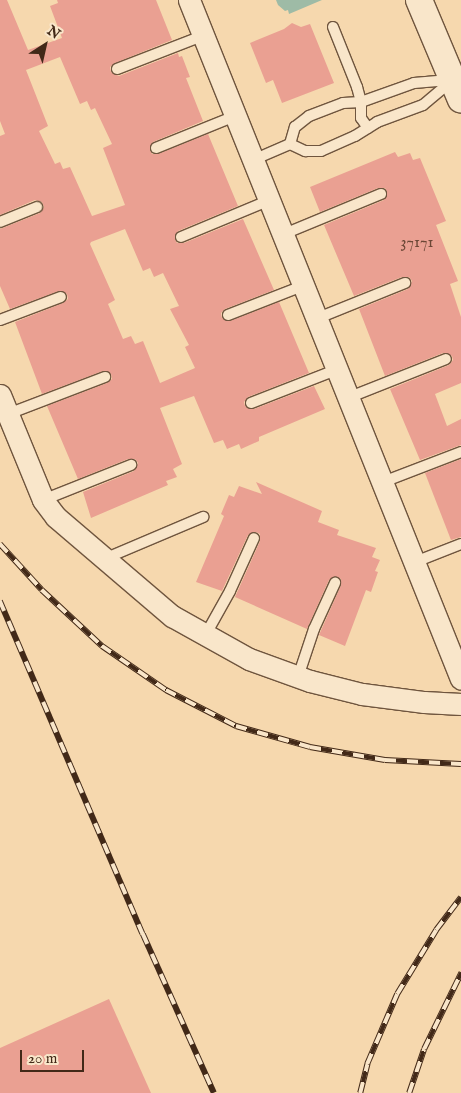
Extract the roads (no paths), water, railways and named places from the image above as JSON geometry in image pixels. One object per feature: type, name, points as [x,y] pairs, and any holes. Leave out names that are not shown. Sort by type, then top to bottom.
[{"type":"street","points":[[189,0],[415,562],[455,645],[461,679]]},
{"type":"street","points":[[420,0],[458,86]]},
{"type":"street","points":[[0,395],[43,500],[70,532],[172,616],[249,658],[298,677],[362,694],[424,702],[461,704]]},
{"type":"lane","points":[[333,27],[361,102],[361,118],[368,128]]},
{"type":"lane","points":[[116,69],[202,36]]},
{"type":"lane","points":[[290,144],[295,127],[309,116],[343,103],[361,102],[414,83],[458,86]]},
{"type":"lane","points":[[290,144],[305,152],[321,151],[458,86]]},
{"type":"lane","points":[[156,148],[235,116]]},
{"type":"lane","points":[[253,160],[290,144]]},
{"type":"lane","points":[[284,234],[381,194]]},
{"type":"lane","points":[[181,237],[270,200]]},
{"type":"lane","points":[[0,222],[37,207]]},
{"type":"lane","points":[[318,318],[405,283]]},
{"type":"lane","points":[[228,315],[305,285]]},
{"type":"lane","points":[[0,320],[61,297]]},
{"type":"lane","points":[[350,397],[446,359]]},
{"type":"lane","points":[[251,403],[338,368]]},
{"type":"lane","points":[[8,414],[105,377]]},
{"type":"lane","points":[[383,482],[461,452]]},
{"type":"lane","points":[[43,500],[131,465]]},
{"type":"lane","points":[[103,560],[203,517]]},
{"type":"lane","points":[[206,634],[230,591],[254,538]]},
{"type":"lane","points":[[415,562],[461,544]]},
{"type":"lane","points":[[298,677],[314,629],[335,583]]},
{"type":"railway","points":[[0,544],[42,590],[102,646],[166,690],[236,726],[310,747],[385,760],[461,764]]},
{"type":"railway","points":[[0,601],[143,934],[214,1093]]},
{"type":"railway","points":[[360,1093],[367,1064],[397,994],[436,930],[461,897]]},
{"type":"railway","points":[[409,1093],[424,1049],[461,973]]}]
